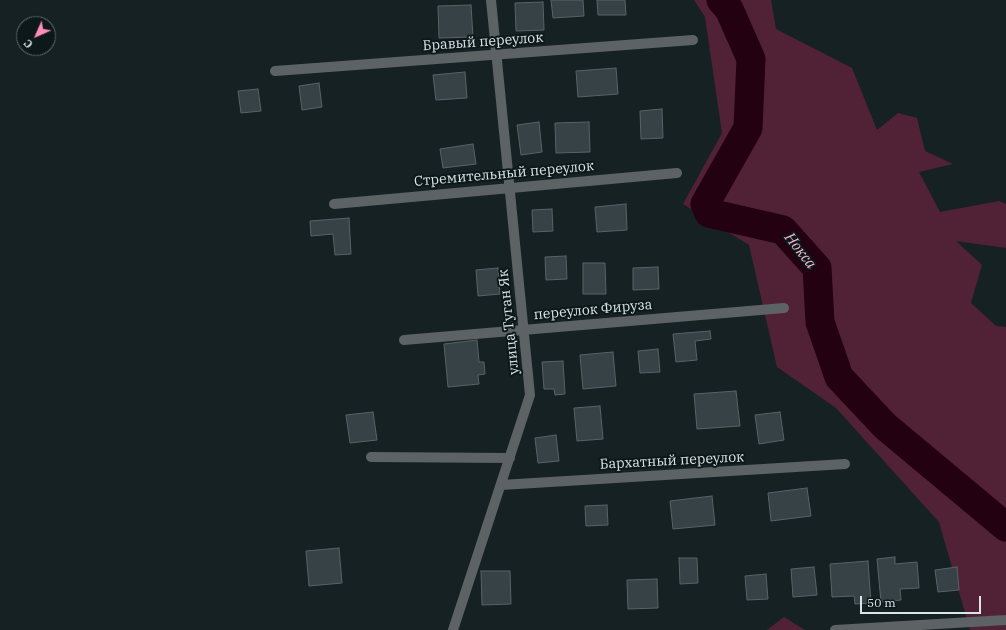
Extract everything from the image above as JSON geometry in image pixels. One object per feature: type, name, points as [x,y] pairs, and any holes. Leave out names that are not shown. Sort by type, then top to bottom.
[{"type":"street","name":"улица Туган Як","points":[[452,630],[530,395],[492,0]]},
{"type":"street","name":"Бравый переулок","points":[[275,71],[693,40]]},
{"type":"street","name":"Стремительный переулок","points":[[334,204],[677,173]]},
{"type":"street","name":"переулок Фируза","points":[[404,340],[784,308]]},
{"type":"street","points":[[371,458],[510,458]]},
{"type":"street","name":"Бархатный переулок","points":[[501,485],[845,464]]},
{"type":"street","points":[[835,630],[1006,620]]},
{"type":"shaded area","points":[[694,0],[771,0],[776,29],[852,68],[877,130],[898,113],[917,118],[925,151],[953,164],[919,172],[940,212],[999,201],[1006,204],[1006,248],[956,241],[982,265],[971,303],[996,326],[1006,327],[1006,630],[970,630],[939,522],[836,408],[777,367],[749,245],[683,204],[722,133],[705,17]]},
{"type":"shaded area","points":[[784,617],[805,630],[767,630]]},
{"type":"building","points":[[551,0],[583,0],[584,16],[553,18]]},
{"type":"building","points":[[597,0],[625,0],[626,15],[598,15]]},
{"type":"building","points":[[543,2],[544,30],[516,31],[515,3]]},
{"type":"building","points":[[471,5],[473,37],[439,38],[438,6]]},
{"type":"building","points":[[616,68],[618,94],[578,97],[576,71]]},
{"type":"building","points":[[465,72],[467,98],[436,100],[433,75]]},
{"type":"building","points":[[319,83],[322,107],[302,110],[299,86]]},
{"type":"building","points":[[258,89],[261,111],[241,113],[238,91]]},
{"type":"building","points":[[662,109],[663,138],[641,139],[640,111]]},
{"type":"building","points":[[539,122],[542,152],[521,155],[517,125]]},
{"type":"building","points":[[589,122],[590,152],[556,153],[555,123]]},
{"type":"building","points":[[473,144],[476,164],[443,168],[440,149]]},
{"type":"building","points":[[626,204],[627,230],[597,232],[595,207]]},
{"type":"building","points":[[552,209],[553,231],[533,232],[532,210]]},
{"type":"building","points":[[349,218],[351,254],[335,255],[333,234],[311,236],[310,221]]},
{"type":"building","points":[[566,256],[567,279],[546,280],[545,257]]},
{"type":"building","points":[[583,263],[605,263],[606,294],[583,294]]},
{"type":"building","points":[[658,267],[659,289],[633,290],[633,268]]},
{"type":"building","points":[[498,268],[500,294],[478,296],[476,270]]},
{"type":"building","points":[[710,331],[711,339],[695,341],[697,360],[676,362],[673,334]]},
{"type":"building","points":[[477,340],[479,362],[484,362],[485,374],[478,375],[479,384],[448,387],[444,344]]},
{"type":"building","points":[[658,349],[660,372],[640,373],[638,351]]},
{"type":"building","points":[[613,352],[616,386],[583,389],[580,355]]},
{"type":"building","points":[[563,361],[565,394],[555,395],[554,389],[544,389],[542,362]]},
{"type":"building","points":[[736,391],[740,426],[697,429],[694,394]]},
{"type":"building","points":[[600,406],[603,439],[577,441],[574,408]]},
{"type":"building","points":[[373,412],[377,440],[350,443],[346,415]]},
{"type":"building","points":[[780,412],[784,440],[759,444],[755,415]]},
{"type":"building","points":[[556,435],[559,461],[538,463],[535,438]]},
{"type":"building","points":[[807,488],[811,516],[771,521],[768,493]]},
{"type":"building","points":[[712,496],[715,525],[673,529],[670,501]]},
{"type":"building","points":[[607,505],[608,525],[586,526],[585,506]]},
{"type":"building","points":[[339,548],[342,583],[309,586],[306,551]]},
{"type":"building","points":[[895,557],[895,564],[917,562],[919,588],[900,589],[901,600],[881,602],[877,559]]},
{"type":"building","points":[[679,558],[697,558],[698,583],[680,584]]},
{"type":"building","points":[[868,561],[871,603],[855,604],[854,596],[832,597],[830,564]]},
{"type":"building","points":[[814,567],[817,595],[793,597],[791,569]]},
{"type":"building","points":[[957,567],[959,590],[938,592],[935,570]]},
{"type":"building","points":[[481,571],[510,571],[511,604],[482,605]]},
{"type":"building","points":[[766,574],[768,599],[747,600],[745,576]]},
{"type":"building","points":[[657,579],[658,608],[628,609],[627,580]]},
{"type":"waterway","name":"Нокса","points":[[721,0],[729,9],[751,59],[748,128],[705,204],[709,213],[783,230],[817,268],[820,322],[839,377],[885,426],[1006,527]]}]
